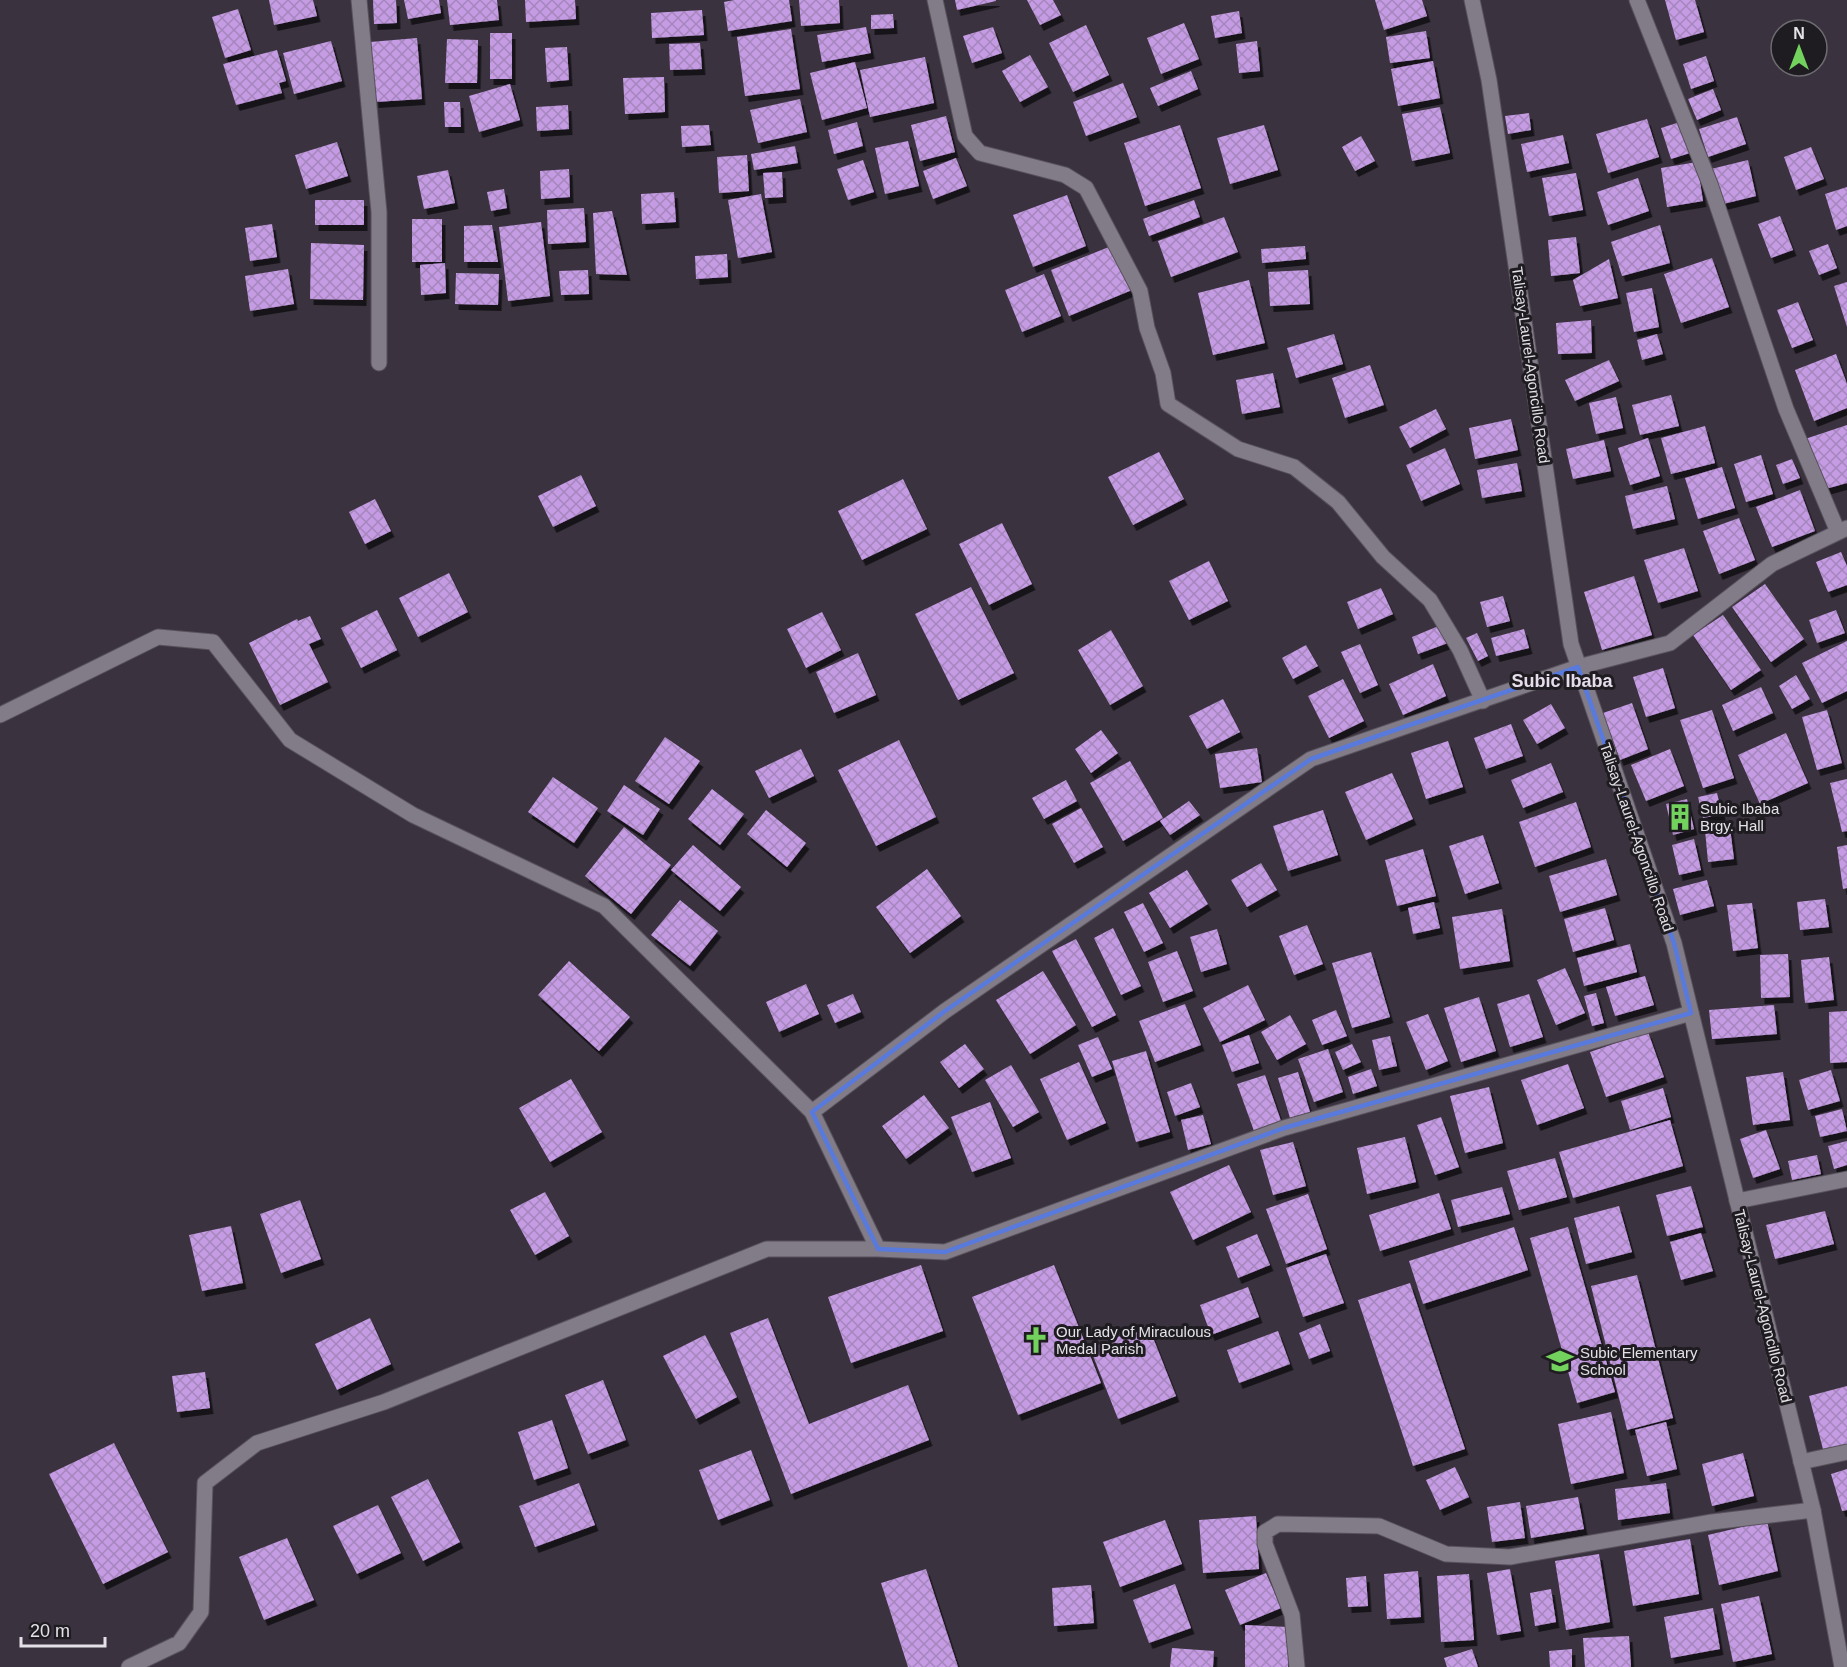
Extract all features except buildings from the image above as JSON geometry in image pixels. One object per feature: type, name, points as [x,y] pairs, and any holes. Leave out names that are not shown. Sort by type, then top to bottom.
[{"type":"street","points":[[359,0],[380,212],[380,363]]},
{"type":"street","points":[[935,0],[965,136],[980,153],[1065,175],[1086,188],[1140,291],[1146,328],[1163,374],[1168,404],[1238,449],[1294,467],[1338,502],[1383,557],[1430,600],[1460,650],[1483,701]]},
{"type":"street","name":"Talisay-Laurel-Agoncillo Road","points":[[1472,0],[1489,80],[1571,644],[1674,943],[1813,1510],[1842,1667]]},
{"type":"street","points":[[812,1112],[945,1011],[1311,759],[1578,667],[1670,643],[1772,564],[1843,530],[1786,409],[1710,184],[1637,0]]},
{"type":"street","points":[[0,715],[158,637],[213,642],[290,740],[413,815],[604,906],[812,1112],[878,1249]]},
{"type":"street","points":[[129,1667],[179,1643],[201,1612],[205,1483],[257,1443],[384,1402],[767,1249],[878,1249],[945,1252],[1284,1128],[1691,1013]]},
{"type":"street","points":[[1737,1201],[1847,1179]]},
{"type":"street","points":[[1801,1462],[1847,1452]]},
{"type":"street","points":[[1297,1667],[1292,1615],[1265,1545],[1265,1532],[1278,1524],[1379,1526],[1446,1554],[1510,1557],[1712,1522],[1813,1510]]},
{"type":"highlighted area","points":[[1578,667],[1674,943],[1691,1013],[1284,1128],[945,1252],[878,1249],[812,1112],[945,1011],[1311,759]]},
{"type":"place","name":"Subic Ibaba Brgy. Hall","points":[[1680,817]]},
{"type":"place","name":"Our Lady of Miraculous Medal Parish","points":[[1036,1340]]},
{"type":"place","name":"Subic Elementary School","points":[[1560,1361]]},
{"type":"district","name":"Subic Ibaba","points":[[1562,681]]}]
